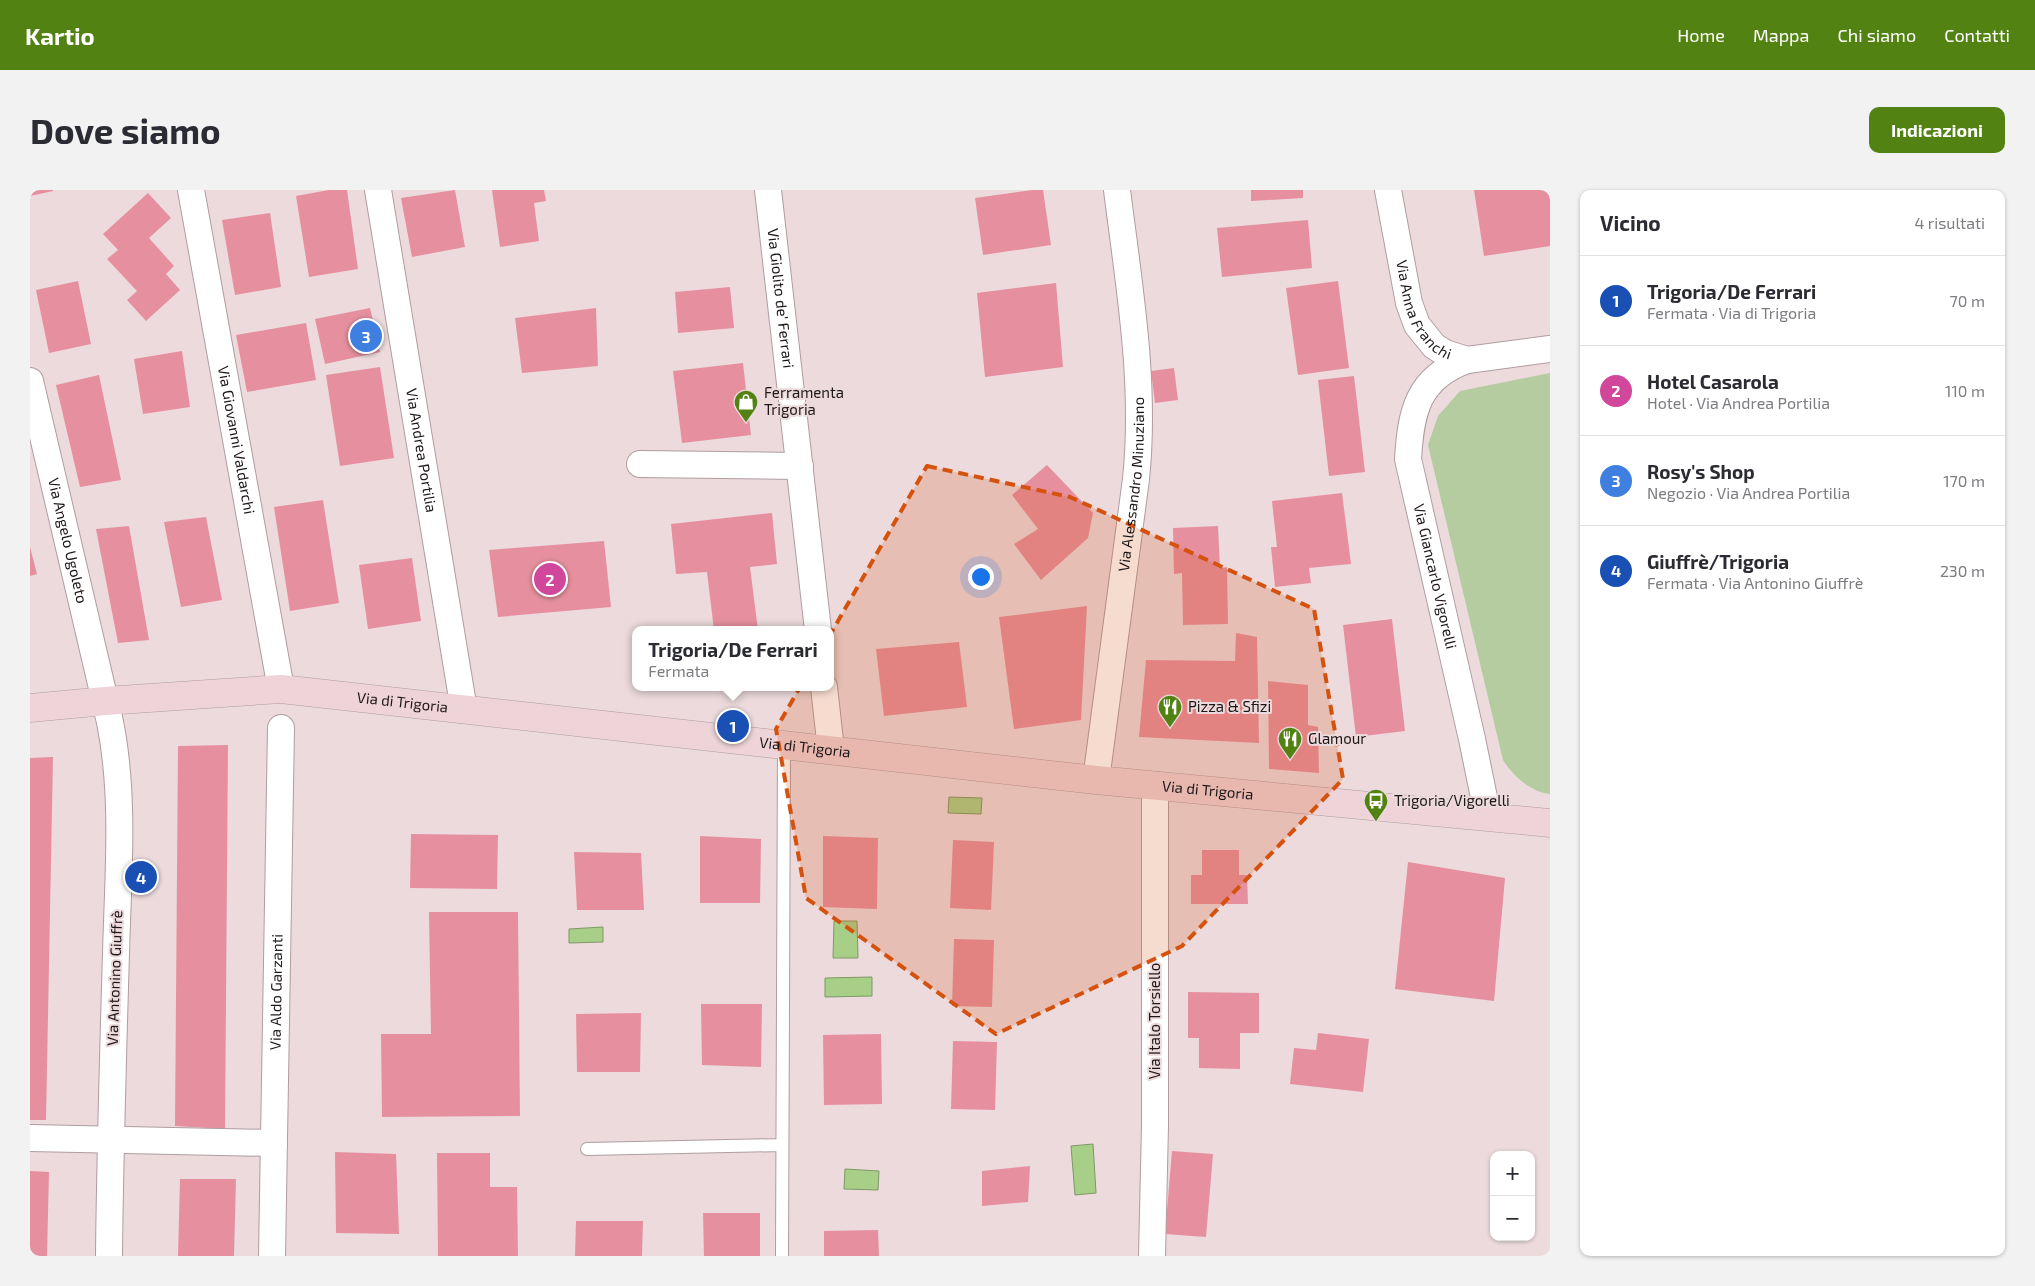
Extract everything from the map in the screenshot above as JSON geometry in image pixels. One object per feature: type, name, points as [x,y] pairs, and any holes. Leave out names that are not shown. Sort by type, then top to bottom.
[{"type":"street","name":"Via Giovanni Valdarchi","points":[[191,190],[280,689]]},
{"type":"street","name":"Via Andrea Portilia","points":[[378,190],[464,710]]},
{"type":"street","name":"Via Giolito de' Ferrari","points":[[768,190],[818,626]]},
{"type":"street","name":"Via Alessandro Minuziano","points":[[1096,780],[1136,479],[1139,430],[1135,340],[1117,190]]},
{"type":"street","name":"Via Anna Franchi","points":[[1388,190],[1412,314],[1425,337],[1434,346],[1445,353],[1467,360],[1550,349]]},
{"type":"street","name":"Via Giancarlo Vigorelli","points":[[1467,360],[1442,371],[1425,389],[1417,402],[1412,420],[1408,459],[1488,817]]},
{"type":"street","name":"Via Angelo Ugoleto","points":[[30,381],[105,701]]},
{"type":"street","points":[[640,464],[800,466]]},
{"type":"street","name":"Via di Trigoria","points":[[30,708],[280,689],[1096,780],[1550,823]]},
{"type":"street","points":[[824,691],[831,750]]},
{"type":"street","name":"Via Antonino Giuffrè","points":[[105,701],[114,740],[119,834],[110,1140],[110,1256]]},
{"type":"street","name":"Via Aldo Garzanti","points":[[272,1256],[281,728]]},
{"type":"street","name":"Via Italo Torsiello","points":[[1152,1256],[1155,1125],[1155,785]]},
{"type":"street","points":[[30,1138],[274,1143]]},
{"type":"lane","points":[[782,1256],[784,745]]},
{"type":"lane","points":[[587,1149],[782,1145]]},
{"type":"highlighted area","points":[[927,466],[1070,497],[1314,609],[1343,779],[1182,946],[996,1034],[806,898],[776,729]]},
{"type":"shaded area","points":[[1550,373],[1550,794],[1529,787],[1512,772],[1503,760],[1428,445],[1438,416],[1460,391]]},
{"type":"shaded area","points":[[949,797],[982,798],[981,814],[948,813]]},
{"type":"shaded area","points":[[834,921],[857,921],[858,958],[833,958]]},
{"type":"shaded area","points":[[603,927],[603,942],[569,943],[569,929]]},
{"type":"shaded area","points":[[872,977],[872,996],[825,997],[825,978]]},
{"type":"shaded area","points":[[1093,1144],[1096,1193],[1075,1195],[1071,1146]]},
{"type":"shaded area","points":[[845,1169],[879,1171],[878,1190],[844,1189]]},
{"type":"building","points":[[30,190],[53,190],[53,191],[30,196]]},
{"type":"building","points":[[329,190],[347,190],[358,269],[309,277],[296,196]]},
{"type":"building","points":[[455,190],[465,247],[412,257],[401,198]]},
{"type":"building","points":[[492,190],[544,190],[546,201],[534,203],[539,241],[500,247]]},
{"type":"building","points":[[1043,190],[1051,245],[983,255],[975,198]]},
{"type":"building","points":[[1251,190],[1303,190],[1303,198],[1251,201]]},
{"type":"building","points":[[1474,190],[1550,190],[1550,246],[1484,256]]},
{"type":"building","points":[[148,193],[171,218],[149,238],[174,266],[166,274],[180,290],[146,321],[127,300],[137,291],[107,259],[118,250],[103,234]]},
{"type":"building","points":[[270,213],[281,287],[235,295],[222,220]]},
{"type":"building","points":[[1308,220],[1312,268],[1222,277],[1217,228]]},
{"type":"building","points":[[78,281],[91,344],[49,353],[36,290]]},
{"type":"building","points":[[1338,281],[1349,368],[1298,375],[1286,288]]},
{"type":"building","points":[[1056,283],[1063,367],[985,377],[977,293]]},
{"type":"building","points":[[730,287],[734,328],[678,333],[675,292]]},
{"type":"building","points":[[370,308],[380,352],[325,364],[315,319]]},
{"type":"building","points":[[596,308],[598,366],[522,373],[515,318]]},
{"type":"building","points":[[306,323],[316,380],[247,392],[236,335]]},
{"type":"building","points":[[182,351],[190,407],[143,414],[134,359]]},
{"type":"building","points":[[743,363],[751,435],[682,443],[673,371]]},
{"type":"building","points":[[380,367],[394,458],[340,466],[326,375]]},
{"type":"building","points":[[1174,368],[1178,400],[1155,403],[1151,371]]},
{"type":"building","points":[[99,375],[121,480],[80,487],[56,385]]},
{"type":"building","points":[[1354,376],[1365,472],[1329,476],[1318,380]]},
{"type":"building","points":[[1047,465],[1093,513],[1088,538],[1041,580],[1014,544],[1038,529],[1012,495]]},
{"type":"building","points":[[1342,493],[1351,564],[1309,568],[1311,583],[1275,587],[1271,547],[1277,547],[1272,501]]},
{"type":"building","points":[[323,500],[339,603],[290,611],[274,507]]},
{"type":"building","points":[[772,513],[777,564],[750,567],[757,626],[714,626],[707,572],[676,574],[671,524]]},
{"type":"building","points":[[206,517],[222,600],[181,607],[164,522]]},
{"type":"building","points":[[129,526],[149,640],[118,643],[96,529]]},
{"type":"building","points":[[1218,526],[1220,568],[1227,567],[1228,624],[1183,625],[1182,573],[1174,574],[1173,528]]},
{"type":"building","points":[[604,541],[611,607],[498,617],[489,550]]},
{"type":"building","points":[[30,547],[37,574],[30,576]]},
{"type":"building","points":[[412,558],[421,621],[368,629],[359,565]]},
{"type":"building","points":[[1087,606],[1081,720],[1014,729],[999,617]]},
{"type":"building","points":[[1392,619],[1405,731],[1356,737],[1343,625]]},
{"type":"building","points":[[1236,633],[1257,637],[1259,743],[1139,737],[1146,660],[1235,661]]},
{"type":"building","points":[[959,642],[967,707],[884,716],[876,649]]},
{"type":"building","points":[[1268,681],[1308,685],[1308,725],[1318,727],[1319,773],[1269,769]]},
{"type":"building","points":[[228,745],[225,1129],[175,1126],[178,746]]},
{"type":"building","points":[[53,757],[46,1120],[30,1120],[30,758]]},
{"type":"building","points":[[411,834],[498,835],[497,889],[410,888]]},
{"type":"building","points":[[700,836],[761,839],[760,903],[700,903]]},
{"type":"building","points":[[823,836],[878,838],[877,909],[823,907]]},
{"type":"building","points":[[953,840],[994,842],[991,910],[950,908]]},
{"type":"building","points":[[1202,850],[1239,850],[1239,875],[1247,875],[1248,904],[1191,904],[1191,875],[1202,875]]},
{"type":"building","points":[[574,852],[641,853],[644,910],[577,910]]},
{"type":"building","points":[[1408,862],[1505,878],[1494,1001],[1395,989]]},
{"type":"building","points":[[429,912],[518,912],[520,1116],[382,1117],[381,1034],[431,1034]]},
{"type":"building","points":[[954,939],[994,940],[992,1007],[952,1006]]},
{"type":"building","points":[[1188,992],[1259,993],[1259,1033],[1240,1033],[1240,1069],[1199,1068],[1199,1038],[1188,1038]]},
{"type":"building","points":[[701,1004],[762,1004],[761,1067],[702,1065]]},
{"type":"building","points":[[641,1013],[640,1072],[577,1072],[576,1014]]},
{"type":"building","points":[[1318,1033],[1369,1039],[1363,1092],[1290,1084],[1294,1048],[1316,1050]]},
{"type":"building","points":[[881,1034],[882,1104],[824,1105],[823,1035]]},
{"type":"building","points":[[953,1041],[997,1042],[995,1110],[951,1109]]},
{"type":"building","points":[[1172,1151],[1213,1154],[1206,1237],[1165,1234]]},
{"type":"building","points":[[335,1152],[396,1154],[399,1234],[336,1233]]},
{"type":"building","points":[[437,1153],[490,1153],[490,1187],[517,1187],[518,1256],[438,1256]]},
{"type":"building","points":[[1030,1166],[1028,1202],[982,1206],[982,1171]]},
{"type":"building","points":[[30,1171],[49,1172],[47,1256],[30,1256]]},
{"type":"building","points":[[180,1179],[236,1179],[234,1256],[178,1256]]},
{"type":"building","points":[[703,1213],[760,1213],[760,1256],[704,1256]]},
{"type":"building","points":[[576,1221],[643,1221],[642,1256],[575,1256]]},
{"type":"building","points":[[878,1230],[879,1256],[824,1256],[824,1231]]},
{"type":"place","name":"Rosy's Shop","points":[[366,336]]},
{"type":"place","name":"Ferramenta Trigoria","points":[[746,423]]},
{"type":"place","name":"Hotel Casarola","points":[[550,579]]},
{"type":"place","name":"Trigoria/De Ferrari","points":[[733,726]]},
{"type":"place","name":"Pizza & Sfizi","points":[[1170,728]]},
{"type":"place","name":"Glamour","points":[[1290,760]]},
{"type":"place","name":"Trigoria/Vigorelli","points":[[1376,822]]},
{"type":"place","name":"Giuffrè/Trigoria","points":[[141,877]]}]
